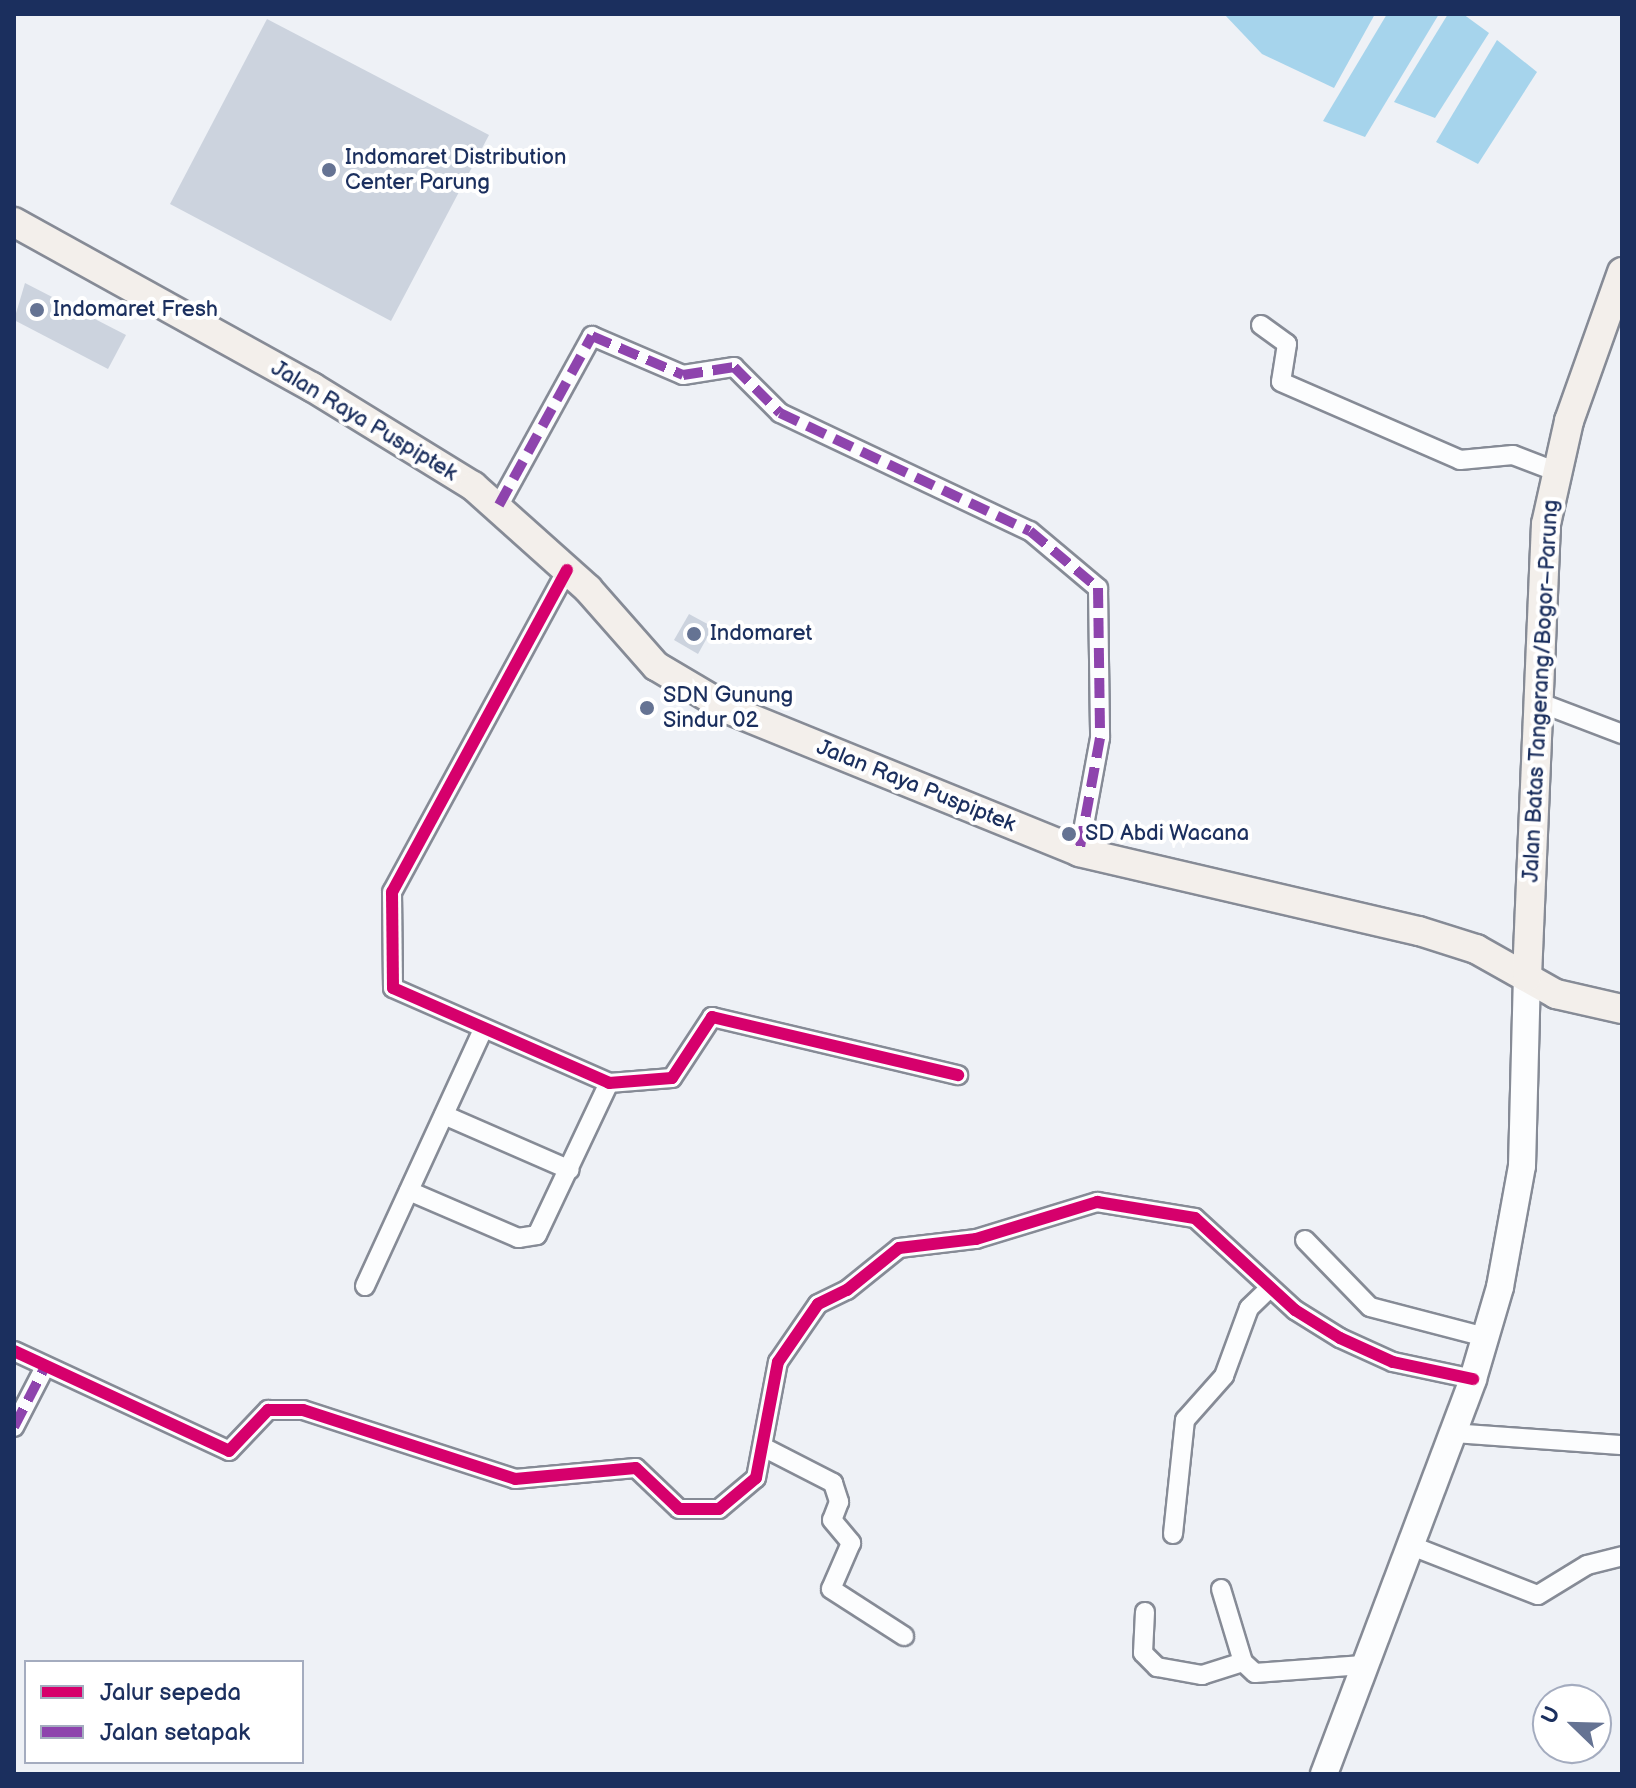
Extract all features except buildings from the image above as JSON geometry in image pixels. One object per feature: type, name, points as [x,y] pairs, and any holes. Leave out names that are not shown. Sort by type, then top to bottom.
[{"type":"main road","name":"Jalan Raya Puspiptek","points":[[14,222],[312,387],[499,505],[567,570],[656,666],[690,690],[1079,852],[1419,931],[1527,977],[1556,994],[1622,1009]]},
{"type":"main road","name":"Jalan Batas Tangerang/Bogor–Parung","points":[[1527,977],[1541,703],[1544,560],[1555,471],[1622,272]]},
{"type":"main road","points":[[1324,1774],[1363,1665],[1412,1546],[1473,1379],[1485,1337],[1520,1190],[1527,977]]},
{"type":"street","points":[[1261,325],[1287,344],[1281,382],[1460,460],[1513,455],[1555,471]]},
{"type":"street","points":[[499,505],[592,336],[683,375],[734,367],[780,413],[1030,531],[1098,588],[1100,738],[1079,852]]},
{"type":"street","points":[[567,570],[392,892],[393,988],[609,1083],[672,1078],[712,1017],[958,1075]]},
{"type":"street","points":[[1541,703],[1622,734]]},
{"type":"street","points":[[365,1286],[483,1029]]},
{"type":"street","points":[[409,1191],[529,1239],[544,1227],[609,1083]]},
{"type":"street","points":[[444,1115],[570,1170]]},
{"type":"street","points":[[14,1351],[229,1451],[268,1410],[303,1410],[515,1479],[636,1468],[668,1502],[696,1512],[719,1509],[749,1491],[763,1447],[778,1362],[802,1318],[899,1248],[976,1239],[1074,1205],[1118,1203],[1195,1218],[1295,1310],[1379,1356],[1473,1379]]},
{"type":"street","points":[[1305,1240],[1370,1307],[1485,1337]]},
{"type":"street","points":[[1173,1534],[1185,1420],[1224,1376],[1249,1308],[1270,1288]]},
{"type":"street","points":[[14,1427],[45,1367]]},
{"type":"street","points":[[1453,1433],[1622,1445]]},
{"type":"street","points":[[763,1447],[833,1483],[839,1502],[832,1520],[851,1543],[831,1589],[904,1636]]},
{"type":"street","points":[[1412,1546],[1538,1595],[1587,1565],[1622,1556]]},
{"type":"street","points":[[1221,1589],[1243,1662],[1255,1673],[1363,1665]]},
{"type":"street","points":[[1145,1612],[1143,1653],[1157,1667],[1202,1675],[1243,1662]]},
{"type":"water","points":[[1224,14],[1375,14],[1334,88],[1262,54]]},
{"type":"water","points":[[1387,14],[1439,14],[1365,137],[1323,121]]},
{"type":"water","points":[[1448,14],[1463,14],[1489,33],[1435,118],[1394,102]]},
{"type":"water","points":[[1497,40],[1537,72],[1478,164],[1436,142]]},
{"type":"marked path","points":[[499,505],[592,336],[683,375],[734,367],[780,413],[1030,531],[1098,588],[1100,738],[1079,852]]},
{"type":"marked path","points":[[14,1427],[45,1367]]},
{"type":"cycle path","points":[[567,570],[392,892],[393,988],[609,1083],[672,1078],[712,1017],[958,1075]]},
{"type":"cycle path","points":[[14,1351],[229,1451],[268,1410],[303,1410],[515,1479],[636,1468],[679,1509],[719,1509],[756,1478],[778,1362],[818,1304],[847,1290],[899,1248],[976,1239],[1097,1202],[1195,1218],[1295,1310],[1340,1338],[1393,1362],[1473,1379]]},
{"type":"place","name":"Indomaret Distribution Center Parung","points":[[329,170]]},
{"type":"place","name":"Indomaret Fresh","points":[[37,310]]},
{"type":"place","name":"Indomaret","points":[[694,634]]},
{"type":"place","name":"SDN Gunung Sindur 02","points":[[647,708]]},
{"type":"place","name":"SD Abdi Wacana","points":[[1069,834]]}]
